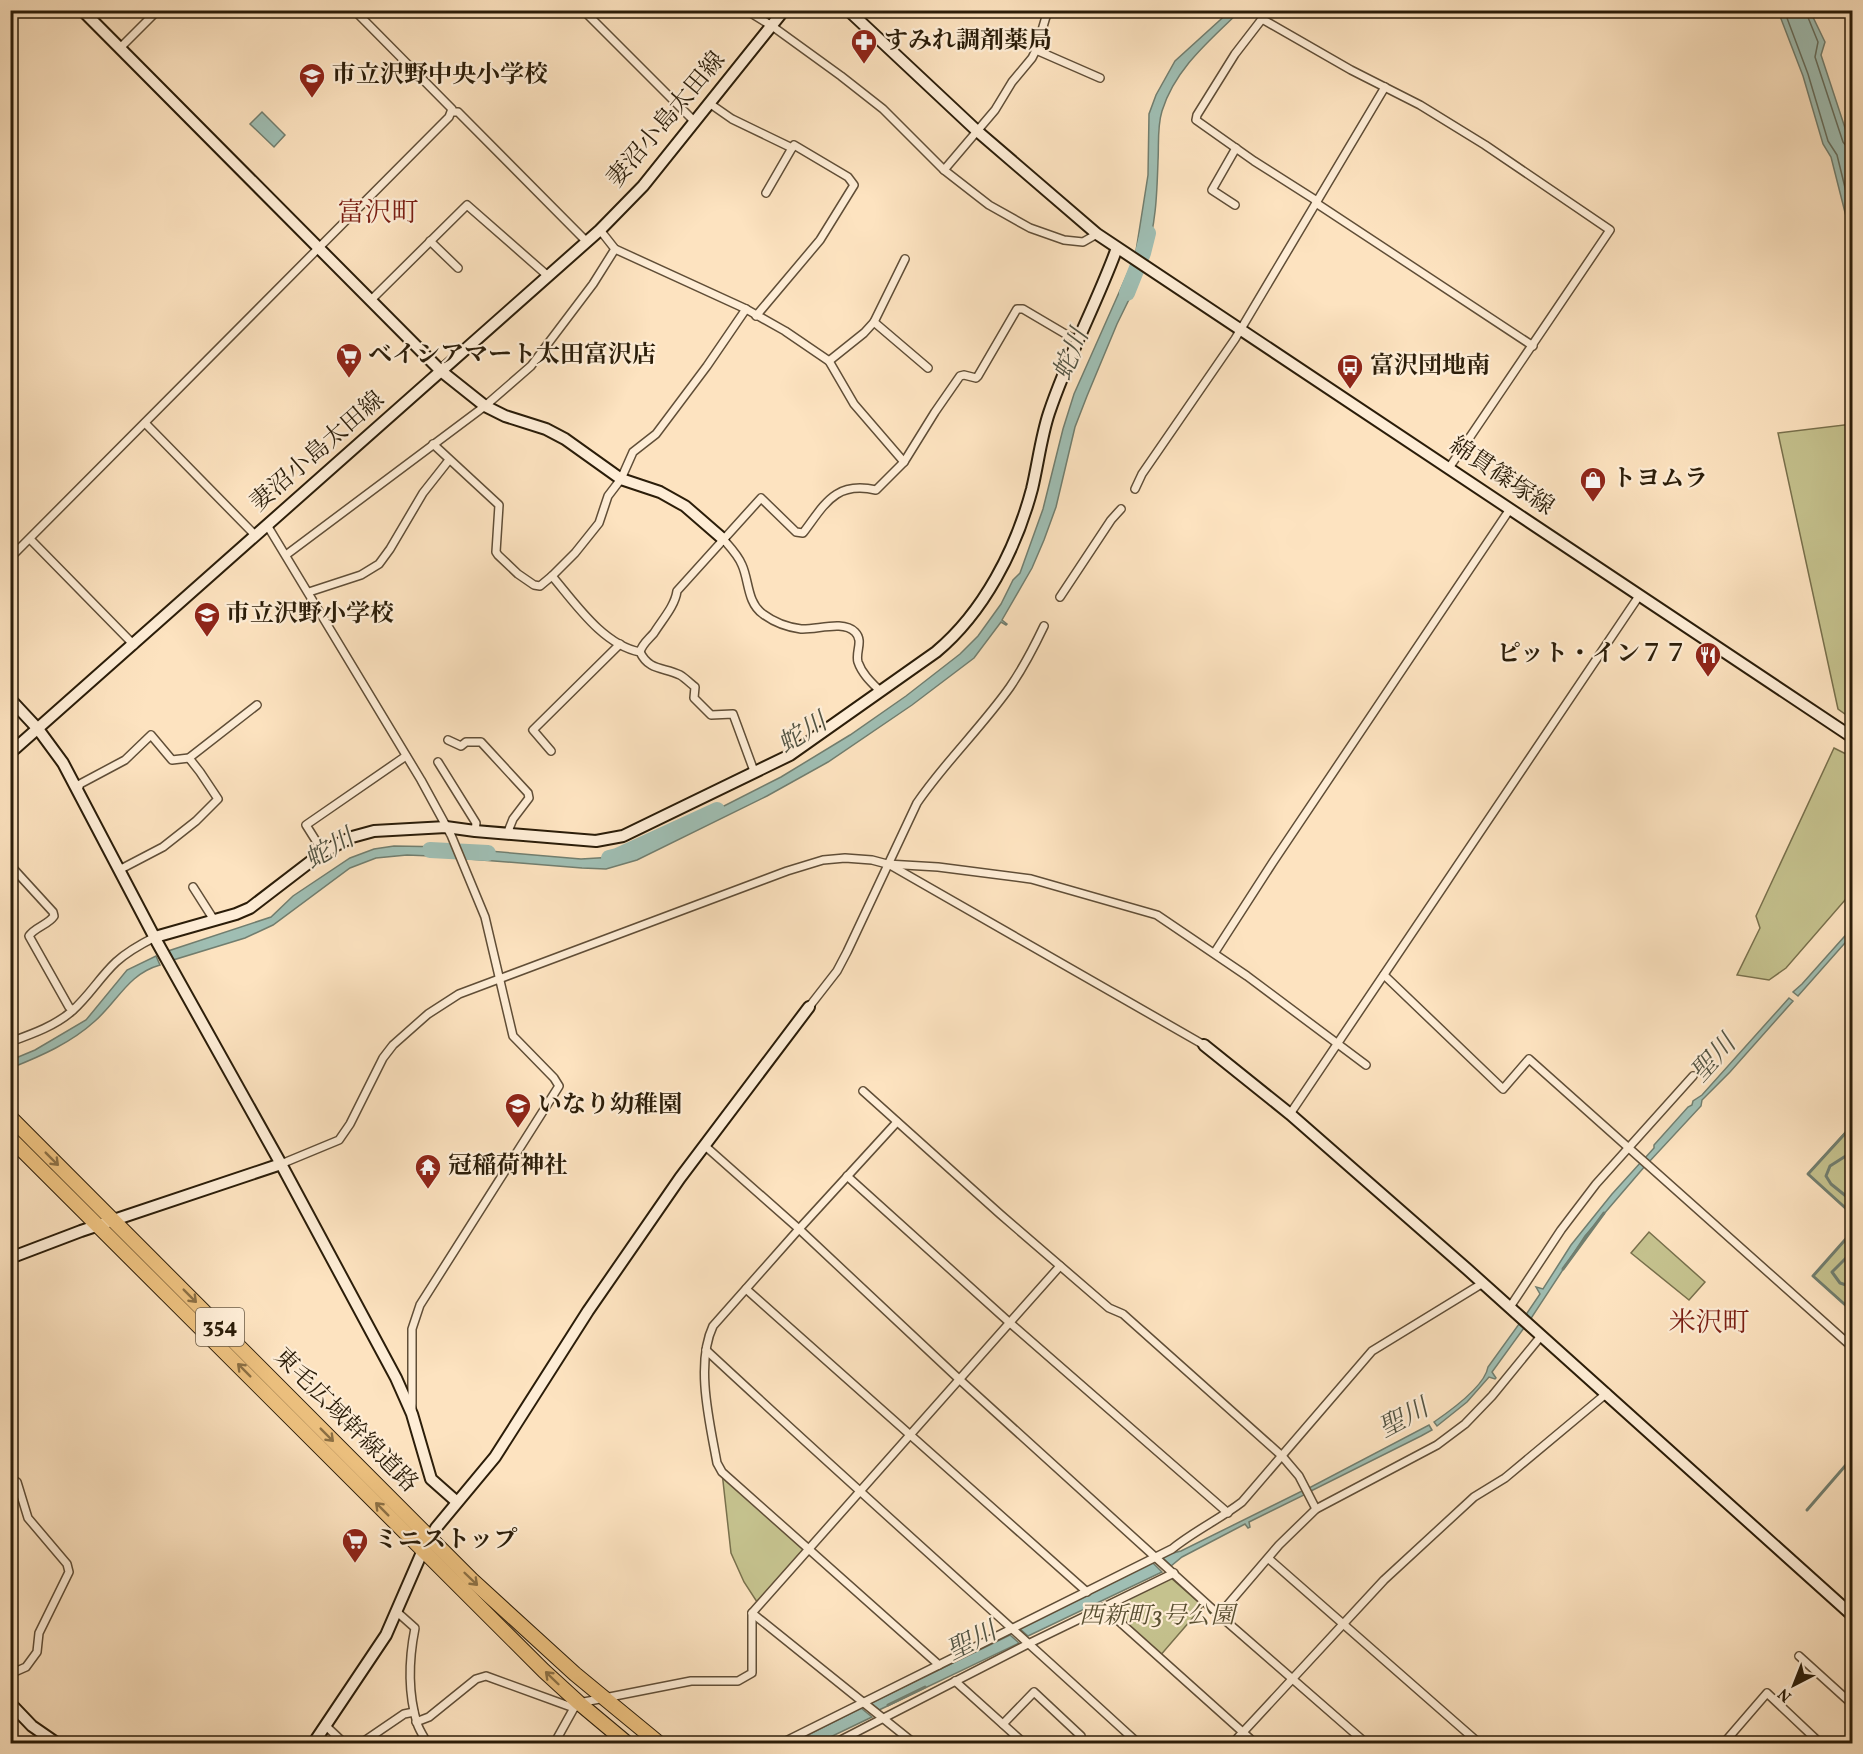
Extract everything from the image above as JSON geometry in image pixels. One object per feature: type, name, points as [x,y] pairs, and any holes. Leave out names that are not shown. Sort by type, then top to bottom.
[{"type":"highway","name":"東毛広域幹線道路","points":[[10,1117],[114,1221],[426,1544],[576,1705],[628,1743]]},
{"type":"highway","name":"東毛広域幹線道路","points":[[10,1138],[426,1544],[604,1700],[660,1743]]},
{"type":"street","points":[[82,10],[441,371],[485,406],[506,416],[546,429],[621,478],[660,492],[685,506],[723,539],[737,555],[743,566],[753,602],[760,612],[780,625],[803,629],[847,627],[856,633],[860,642],[857,660],[864,674],[880,691]]},
{"type":"street","points":[[120,48],[158,10]]},
{"type":"street","points":[[583,10],[695,122]]},
{"type":"street","points":[[746,10],[772,26],[883,109],[944,170],[989,205],[1042,232],[1064,240],[1083,242],[1097,234]]},
{"type":"street","name":"妻沼小島太田線","points":[[10,753],[600,230],[643,186],[784,10]]},
{"type":"street","name":"綿貫篠塚線","points":[[848,10],[976,130],[1097,234],[1852,737]]},
{"type":"street","points":[[944,170],[1000,103],[1012,82],[1036,50],[1048,10]]},
{"type":"street","points":[[356,11],[449,106],[452,112]]},
{"type":"street","points":[[1449,468],[1533,346],[1610,230],[1471,136],[1420,105],[1262,19],[1235,54],[1196,118],[1198,122],[1533,346]]},
{"type":"street","points":[[1036,50],[1100,78]]},
{"type":"street","points":[[1135,489],[1142,474],[1225,354],[1385,87]]},
{"type":"street","points":[[709,103],[732,119],[792,148]]},
{"type":"street","points":[[452,112],[458,112],[587,242]]},
{"type":"street","points":[[10,558],[320,248],[452,112]]},
{"type":"street","points":[[756,316],[820,240],[854,185],[848,177],[794,145],[766,192]]},
{"type":"street","points":[[1234,205],[1212,190],[1236,148]]},
{"type":"street","points":[[371,300],[467,205],[548,276]]},
{"type":"street","points":[[600,230],[615,249],[746,309],[785,331],[829,361],[854,404],[904,462]]},
{"type":"street","points":[[430,241],[458,268]]},
{"type":"street","points":[[286,555],[485,406],[531,366],[593,284],[615,249]]},
{"type":"street","points":[[10,1042],[45,1027],[73,1011],[115,963],[142,944],[236,914],[256,904],[323,852],[352,837],[374,831],[475,831],[587,841],[612,840],[790,755],[936,652],[958,633],[976,609],[1000,569],[1031,491],[1050,411],[1121,250]]},
{"type":"street","points":[[829,361],[874,322],[905,259]]},
{"type":"street","points":[[433,444],[498,505],[496,552],[518,574],[534,585],[540,586],[575,553],[599,523],[608,496],[621,478],[633,452],[656,434],[708,366],[746,309]]},
{"type":"street","points":[[754,771],[733,714],[711,715],[694,698],[695,687],[681,675],[656,669],[642,658],[640,648],[672,606],[677,591],[761,498],[796,532],[803,533],[833,495],[843,490],[865,487],[876,490],[904,462],[960,376],[976,378],[978,376],[1017,309],[1023,309],[1079,342]]},
{"type":"street","points":[[874,322],[928,368]]},
{"type":"street","points":[[144,423],[255,535]]},
{"type":"street","points":[[309,592],[361,575],[379,564],[423,493],[449,460]]},
{"type":"street","points":[[1060,597],[1111,520],[1121,509]]},
{"type":"street","points":[[1215,952],[1510,509]]},
{"type":"street","points":[[267,525],[309,592],[448,831],[485,917],[513,1036],[559,1086],[420,1305],[412,1329],[412,1414]]},
{"type":"street","points":[[30,539],[134,645]]},
{"type":"street","points":[[552,576],[589,621],[620,644],[640,652]]},
{"type":"street","points":[[1290,1114],[1639,596]]},
{"type":"street","points":[[313,1743],[386,1635],[426,1544],[457,1502],[495,1457],[588,1311],[704,1145],[837,971],[917,803],[1011,686],[1044,626]]},
{"type":"street","points":[[551,751],[533,730],[620,644]]},
{"type":"street","points":[[10,699],[38,729],[63,763],[156,940],[281,1164],[396,1378],[412,1414],[431,1479],[457,1502]]},
{"type":"street","points":[[78,790],[80,784],[125,760],[151,735],[172,760],[189,758],[257,705]]},
{"type":"street","points":[[448,740],[461,746],[466,742],[481,742],[528,793],[529,798],[513,819],[510,834]]},
{"type":"street","points":[[323,852],[306,825],[406,756]]},
{"type":"street","points":[[119,870],[163,848],[218,800],[189,758]]},
{"type":"street","points":[[438,762],[476,823],[475,831]]},
{"type":"street","points":[[10,1258],[99,1225],[281,1164],[339,1140],[350,1124],[383,1058],[393,1045],[428,1014],[459,994],[787,871],[824,860],[845,858],[872,860],[887,864],[938,867],[1031,879],[1157,915],[1215,952],[1366,1065]]},
{"type":"street","points":[[887,864],[1204,1045],[1290,1114],[1483,1282],[1852,1615]]},
{"type":"street","points":[[10,865],[53,912],[54,916],[51,920],[29,936],[73,1011]]},
{"type":"street","points":[[194,887],[214,920]]},
{"type":"street","points":[[1384,975],[1503,1089],[1529,1059],[1852,1347]]},
{"type":"street","points":[[1512,1309],[1561,1230],[1693,1076]]},
{"type":"street","points":[[863,1091],[1060,1266],[1109,1308],[1123,1314],[1282,1456],[1300,1480],[1316,1509]]},
{"type":"street","points":[[897,1122],[713,1326],[706,1350],[704,1376],[717,1463],[722,1472],[939,1665]]},
{"type":"street","points":[[704,1145],[799,1229],[960,1380],[1219,1615],[1367,1743]]},
{"type":"street","points":[[847,1176],[1010,1323],[1228,1513]]},
{"type":"street","points":[[416,1722],[429,1718],[476,1679],[486,1676],[576,1705],[691,1681],[738,1681],[746,1678],[752,1673],[752,1613],[1060,1266]]},
{"type":"street","points":[[780,1743],[866,1704],[939,1665],[1156,1558],[1192,1533],[1228,1513],[1242,1502],[1372,1351],[1483,1282]]},
{"type":"street","points":[[746,1289],[1087,1592]]},
{"type":"street","points":[[1219,1615],[1279,1545],[1316,1509],[1437,1445],[1465,1424],[1492,1396],[1539,1334]]},
{"type":"street","points":[[706,1350],[859,1492],[1139,1743]]},
{"type":"street","points":[[1232,1743],[1384,1580],[1474,1497],[1505,1478],[1606,1393]]},
{"type":"street","points":[[10,1478],[17,1482],[28,1518],[67,1564],[69,1572],[39,1633],[37,1652],[26,1667],[10,1674]]},
{"type":"street","points":[[1269,1559],[1480,1743]]},
{"type":"street","points":[[833,1743],[881,1716],[1171,1571]]},
{"type":"street","points":[[1103,1607],[1256,1743]]},
{"type":"street","points":[[396,1611],[415,1628],[410,1651],[414,1712],[416,1722],[428,1743]]},
{"type":"street","points":[[752,1613],[915,1743]]},
{"type":"street","points":[[1799,1656],[1852,1704]]},
{"type":"street","points":[[955,1681],[1025,1743]]},
{"type":"street","points":[[1004,1724],[1034,1692],[1081,1736],[1074,1743]]},
{"type":"street","points":[[1723,1743],[1767,1693],[1821,1743]]},
{"type":"street","points":[[10,1703],[32,1726],[58,1743]]},
{"type":"street","points":[[554,1743],[576,1705]]},
{"type":"street","points":[[360,1743],[404,1714],[414,1712]]},
{"type":"street","points":[[326,1725],[345,1743]]},
{"type":"green space","points":[[1852,424],[1852,719],[1838,709],[1778,433]]},
{"type":"green space","points":[[1834,748],[1852,757],[1852,892],[1786,968],[1769,980],[1737,975],[1760,928],[1756,916]]},
{"type":"green space","points":[[1852,1125],[1852,1214],[1808,1174]]},
{"type":"green space","points":[[1649,1232],[1705,1282],[1689,1300],[1631,1253]]},
{"type":"green space","points":[[1852,1232],[1852,1311],[1813,1276]]},
{"type":"green space","points":[[722,1472],[809,1548],[759,1605],[744,1582],[731,1553]]},
{"type":"green space","name":"西新町3号公園","points":[[1171,1578],[1203,1606],[1159,1657],[1105,1609]]},
{"type":"water","points":[[1230,11],[1240,11],[1194,56],[1175,82],[1162,111],[1155,210],[1152,234],[1145,257],[1136,251],[1148,175],[1149,114],[1156,95],[1175,61]]},
{"type":"water","points":[[1778,11],[1810,11],[1825,42],[1821,55],[1852,146],[1852,240],[1831,157],[1823,144],[1803,76]]},
{"type":"water","points":[[262,112],[285,135],[274,147],[250,124]]},
{"type":"water","points":[[1129,270],[1140,277],[1117,324],[1075,427],[1056,507],[1044,540],[1032,568],[1002,620],[1007,624],[1001,622],[974,658],[912,705],[828,762],[767,796],[637,860],[606,869],[469,859],[466,849],[581,859],[614,857],[665,836],[781,777],[850,735],[906,696],[960,654],[978,636],[1001,604],[1013,580],[1020,573],[1043,509],[1074,394]]},
{"type":"water","points":[[394,846],[450,847],[454,857],[407,855],[376,858],[350,868],[273,925],[245,938],[173,960],[168,951],[271,917],[293,896],[350,858],[374,849]]},
{"type":"water","points":[[1852,928],[1852,935],[1798,996],[1793,992],[1802,984]]},
{"type":"water","points":[[156,956],[160,965],[149,969],[131,981],[86,1029],[55,1048],[11,1068],[11,1060],[35,1050],[86,1020],[127,970]]},
{"type":"water","points":[[1789,998],[1793,1001],[1702,1100],[1701,1106],[1649,1162],[1645,1158],[1654,1145]]},
{"type":"water","points":[[1641,1162],[1645,1166],[1585,1236],[1530,1320],[1525,1316],[1540,1294],[1536,1287],[1543,1289],[1571,1245]]},
{"type":"water","points":[[1519,1324],[1524,1328],[1492,1372],[1496,1378],[1489,1377],[1467,1402],[1437,1426],[1434,1422],[1466,1398],[1481,1382],[1488,1367]]},
{"type":"water","points":[[1429,1425],[1432,1430],[1421,1436],[1309,1492],[1307,1489]]},
{"type":"water","points":[[1302,1491],[1304,1495],[1249,1522],[1250,1527],[1248,1528],[1245,1524],[1182,1557],[1171,1566],[1161,1556],[1181,1551]]},
{"type":"water","points":[[1152,1562],[1162,1572],[1028,1636],[1019,1628]]},
{"type":"water","points":[[1010,1635],[1019,1643],[879,1710],[871,1703]]},
{"type":"water","points":[[861,1708],[872,1717],[818,1743],[792,1743]]},
{"type":"waterway","name":"蛇川","points":[[1127,293],[1143,253],[1148,233]]},
{"type":"waterway","name":"蛇川","points":[[609,858],[717,810]]},
{"type":"waterway","name":"蛇川","points":[[430,850],[488,853]]},
{"type":"waterway","points":[[1851,1127],[1808,1174],[1852,1214]]},
{"type":"waterway","points":[[1852,1152],[1830,1166],[1826,1176],[1831,1184],[1852,1201]]},
{"type":"waterway","name":"聖川","points":[[1563,1269],[1604,1213]]},
{"type":"waterway","points":[[1852,1232],[1813,1276],[1852,1311]]},
{"type":"waterway","points":[[1852,1252],[1832,1272],[1840,1283],[1852,1287]]},
{"type":"waterway","points":[[1807,1510],[1852,1458]]},
{"type":"waterway","name":"聖川","points":[[888,1705],[925,1687]]},
{"type":"place","name":"すみれ調剤薬局","points":[[864,65]]},
{"type":"place","name":"市立沢野中央小学校","points":[[312,99]]},
{"type":"place","name":"ベイシアマート太田富沢店","points":[[349,379]]},
{"type":"place","name":"富沢団地南","points":[[1350,390]]},
{"type":"place","name":"トヨムラ","points":[[1593,503]]},
{"type":"place","name":"市立沢野小学校","points":[[207,638]]},
{"type":"place","name":"ピット・イン７７","points":[[1708,678]]},
{"type":"place","name":"いなり幼稚園","points":[[518,1129]]},
{"type":"place","name":"冠稲荷神社","points":[[428,1190]]},
{"type":"place","name":"ミニストップ","points":[[355,1564]]},
{"type":"district","name":"富沢町","points":[[378,214]]},
{"type":"district","name":"米沢町","points":[[1709,1324]]}]
